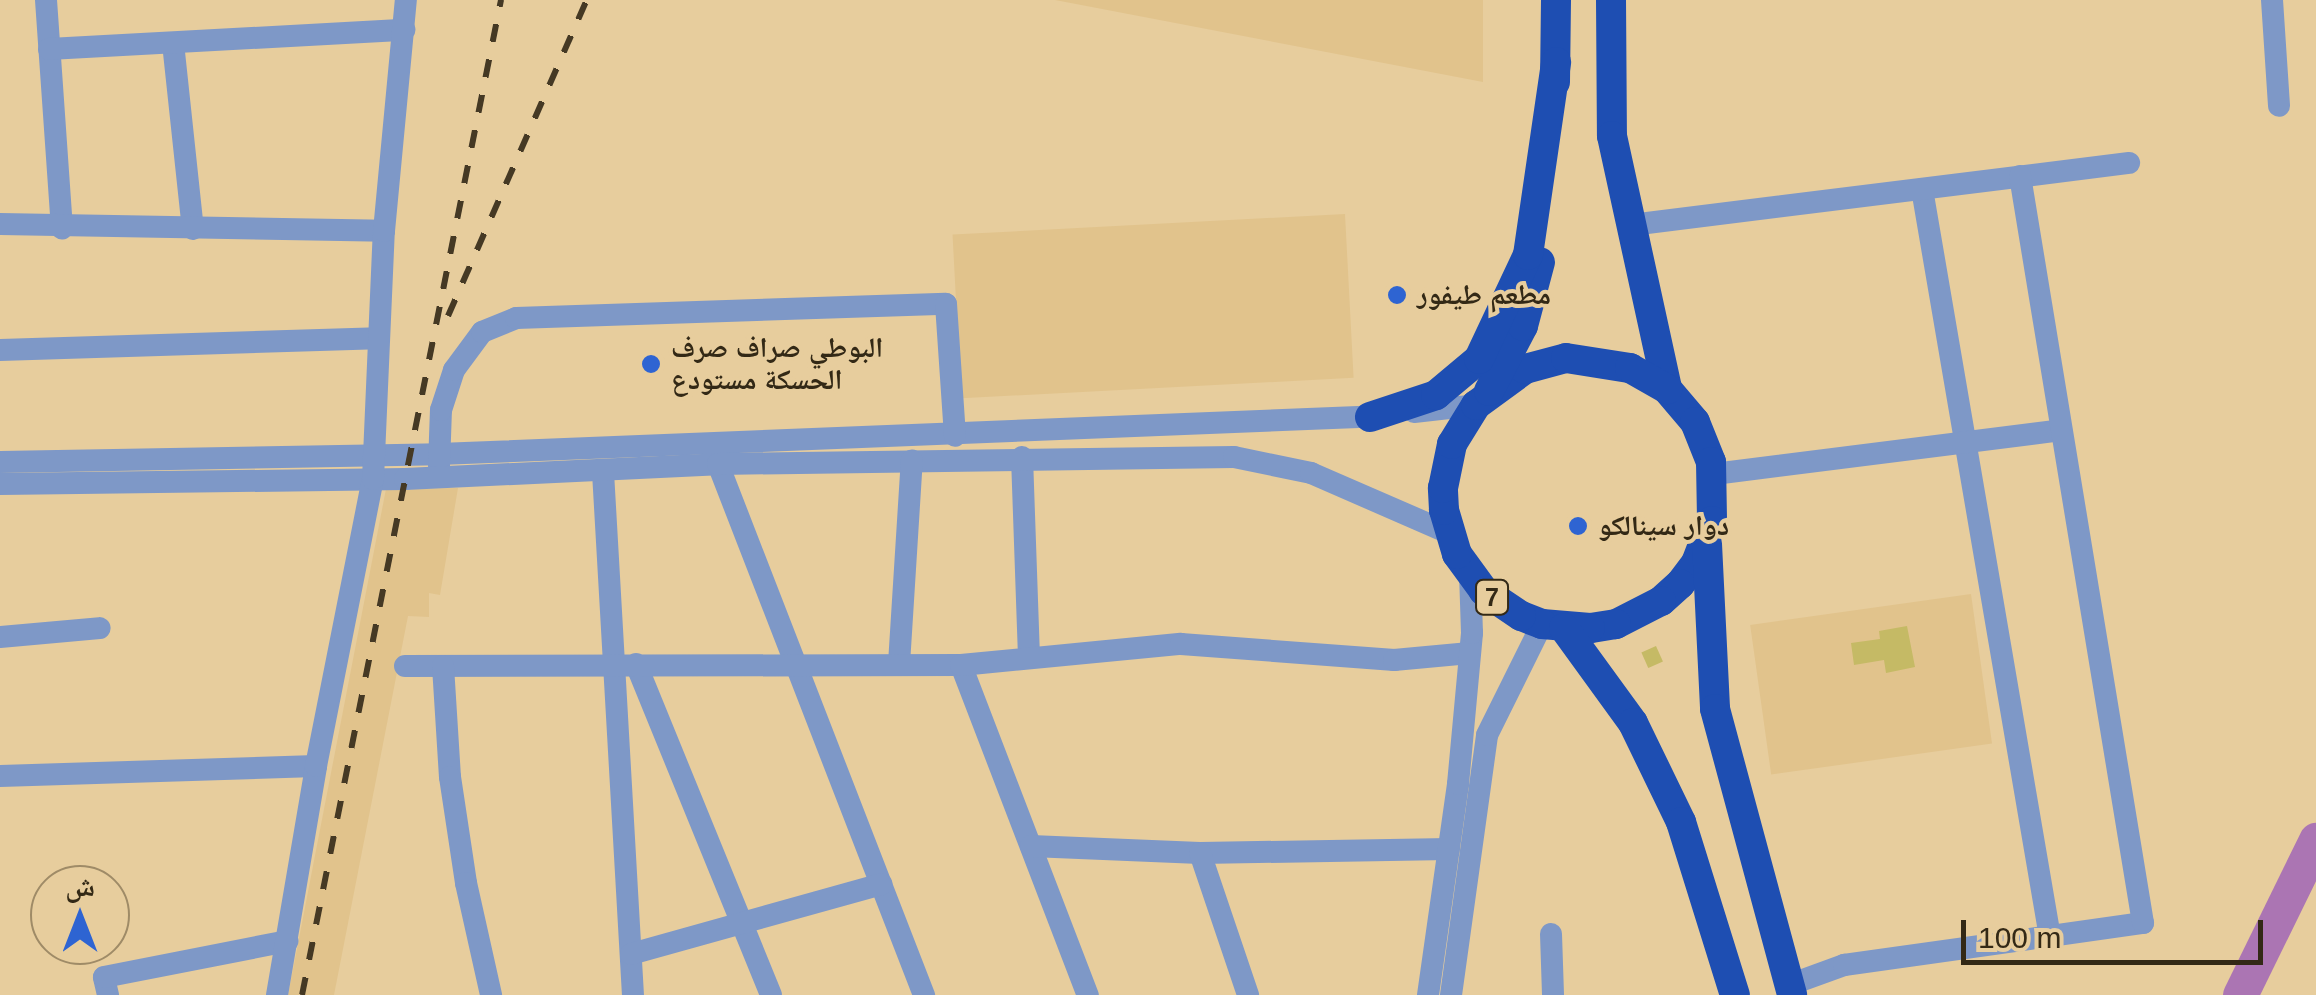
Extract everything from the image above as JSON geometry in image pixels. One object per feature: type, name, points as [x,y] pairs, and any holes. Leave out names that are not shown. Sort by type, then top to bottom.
[{"type":"highway","name":"7","points":[[1482,398],[1525,369],[1566,358],[1620,364],[1667,389],[1695,422],[1714,474],[1715,501],[1707,540],[1696,564],[1662,601],[1616,624],[1553,626],[1502,605],[1470,574],[1449,532],[1443,488],[1452,444],[1523,326],[1544,247],[1556,62],[1556,0]]},
{"type":"highway","name":"7","points":[[1611,0],[1612,136],[1667,389]]},
{"type":"highway","points":[[1370,418],[1436,394],[1479,359],[1528,255],[1556,62]]},
{"type":"highway","name":"7","points":[[1707,540],[1715,710],[1791,990]]},
{"type":"highway","name":"7","points":[[1553,626],[1632,723],[1682,822],[1735,995]]},
{"type":"street","points":[[46,0],[62,228]]},
{"type":"street","points":[[277,995],[316,766],[374,467],[384,231],[406,0]]},
{"type":"street","points":[[2272,0],[2279,106]]},
{"type":"street","points":[[49,50],[404,30]]},
{"type":"street","points":[[173,43],[193,229]]},
{"type":"street","points":[[1631,225],[2128,162]]},
{"type":"street","points":[[1791,990],[1844,965],[2143,923],[2020,176]]},
{"type":"street","points":[[1922,189],[2050,937]]},
{"type":"street","points":[[0,224],[384,231]]},
{"type":"street","points":[[440,466],[446,390],[473,341],[504,320],[536,317],[946,304],[955,436]]},
{"type":"street","points":[[0,350],[377,338]]},
{"type":"street","points":[[0,462],[440,466],[955,436],[1370,418],[1482,398]]},
{"type":"street","points":[[1714,474],[2061,430]]},
{"type":"street","points":[[1022,457],[1029,658]]},
{"type":"street","points":[[440,466],[602,472],[718,464],[1234,457],[1311,473],[1449,532]]},
{"type":"street","points":[[898,664],[912,460]]},
{"type":"street","points":[[718,464],[924,995]]},
{"type":"street","points":[[0,484],[374,467]]},
{"type":"street","points":[[602,472],[626,664],[634,995]]},
{"type":"street","points":[[1428,995],[1449,849],[1470,653],[1470,574]]},
{"type":"street","points":[[1450,995],[1488,735],[1553,626]]},
{"type":"street","points":[[0,637],[100,628]]},
{"type":"street","points":[[405,666],[962,664],[1181,644],[1394,660],[1470,653]]},
{"type":"street","points":[[626,664],[771,995]]},
{"type":"street","points":[[962,664],[1088,995]]},
{"type":"street","points":[[443,666],[458,830],[491,995]]},
{"type":"street","points":[[0,776],[316,766]]},
{"type":"street","points":[[1031,846],[1200,853],[1449,849]]},
{"type":"street","points":[[1200,853],[1248,995]]},
{"type":"street","points":[[632,954],[881,884]]},
{"type":"street","points":[[1551,934],[1553,995]]},
{"type":"street","points":[[108,995],[104,976],[287,942]]},
{"type":"shaded area","points":[[1055,0],[1483,0],[1483,82]]},
{"type":"shaded area","points":[[1345,214],[1354,378],[961,398],[953,235]]},
{"type":"shaded area","points":[[458,488],[440,595],[429,593],[429,617],[408,616],[334,995],[288,995],[386,489]]},
{"type":"shaded area","points":[[1971,594],[1992,744],[1771,775],[1750,625]]},
{"type":"building","points":[[1907,626],[1915,667],[1886,673],[1884,660],[1854,665],[1851,643],[1880,639],[1879,631]]},
{"type":"building","points":[[1656,646],[1663,662],[1648,668],[1641,653]]},
{"type":"waterway","points":[[2240,995],[2316,840]]},
{"type":"railway","points":[[302,995],[501,0]]},
{"type":"railway","points":[[448,316],[587,0]]},
{"type":"place","name":"مطعم طيفور","points":[[1397,295]]},
{"type":"place","name":"البوطي صراف صرف الحسكة مستودع","points":[[651,364]]},
{"type":"place","name":"دوار سينالكو","points":[[1578,526]]}]
